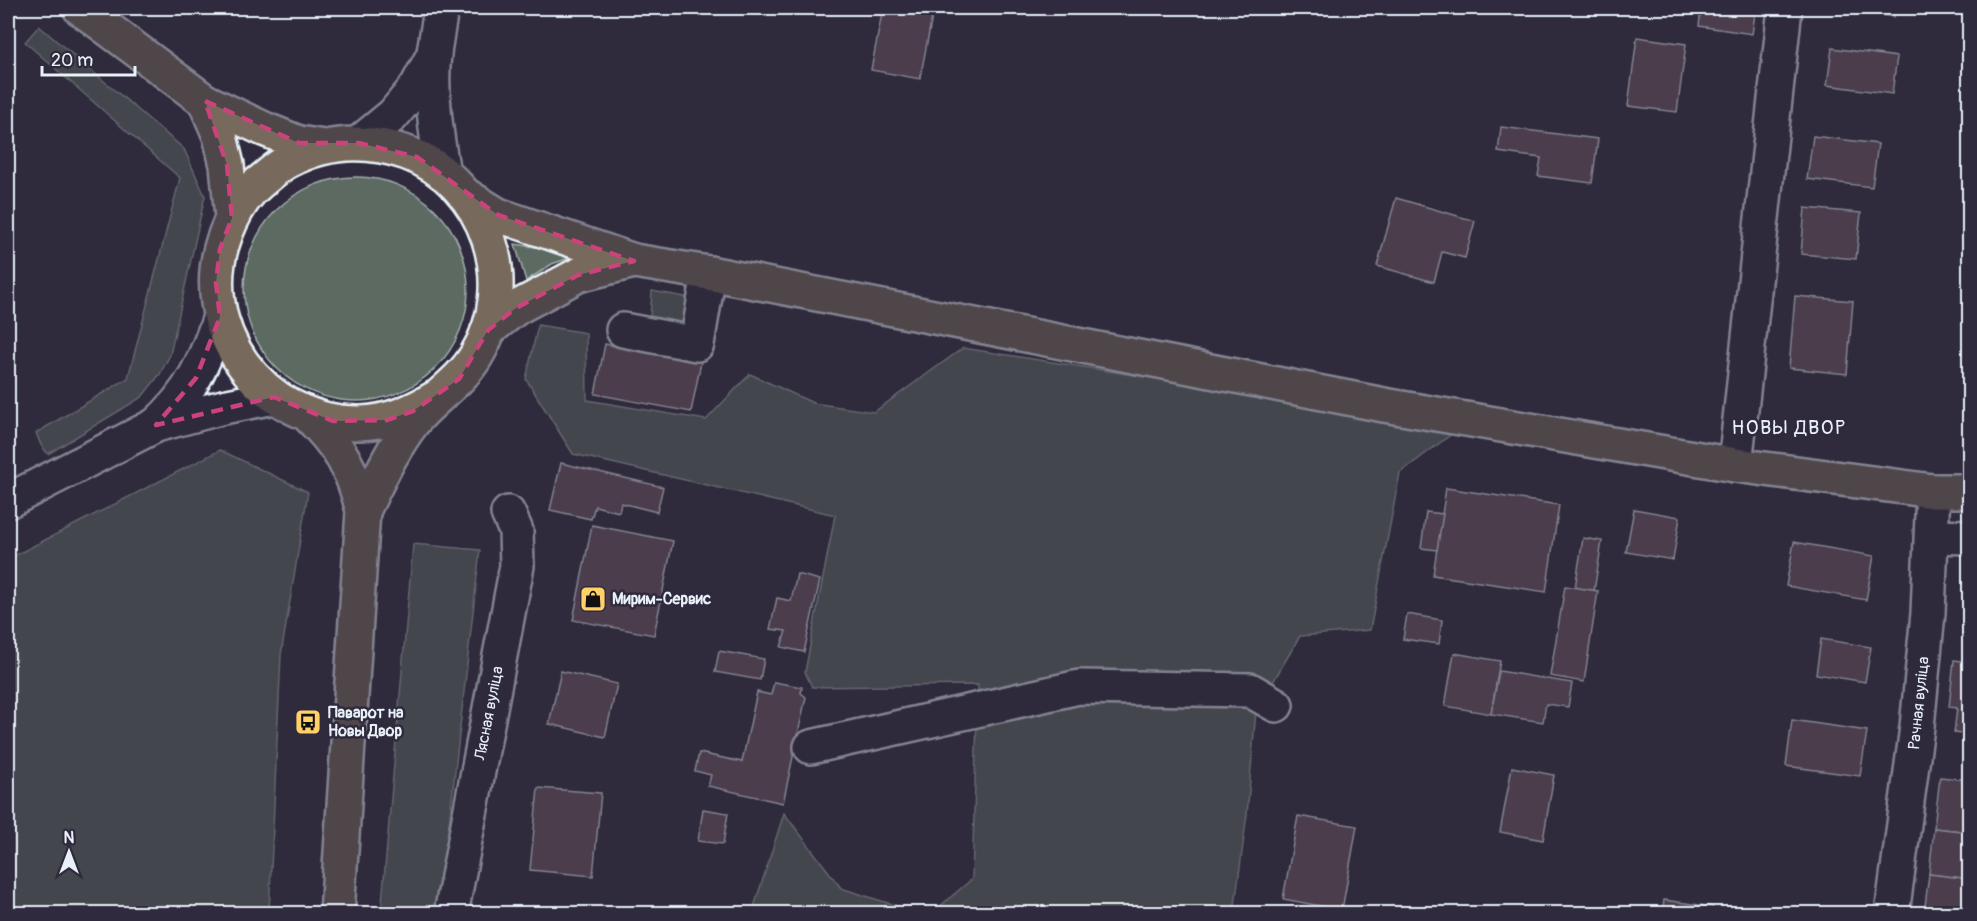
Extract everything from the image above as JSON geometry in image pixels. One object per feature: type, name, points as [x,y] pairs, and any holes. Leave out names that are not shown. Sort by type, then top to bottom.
[{"type":"main road","points":[[80,8],[205,101],[299,143],[324,147]]},
{"type":"main road","points":[[205,101],[220,136],[227,165],[232,218]]},
{"type":"main road","points":[[437,397],[413,411],[387,420],[361,423],[333,421],[307,414],[274,397],[250,375],[232,348],[220,317],[216,283],[220,249],[232,218],[256,186],[287,161],[324,147],[359,143],[389,147],[417,157],[443,173],[467,196],[498,215],[634,261],[710,273],[1384,405],[1736,465],[1933,491],[1970,491]]},
{"type":"main road","points":[[363,511],[402,438],[414,421],[437,397],[459,379],[476,356],[488,330],[495,303],[496,274],[482,220],[467,196]]},
{"type":"main road","points":[[488,330],[516,309],[578,275],[634,261]]},
{"type":"main road","points":[[307,414],[333,444],[351,471],[363,511],[337,914]]},
{"type":"street","points":[[441,8],[434,54],[435,118],[443,173]]},
{"type":"street","points":[[1736,465],[1785,8]]},
{"type":"street","points":[[359,143],[393,115],[417,86],[434,54]]},
{"type":"street","points":[[623,330],[697,344],[710,273]]},
{"type":"street","points":[[156,425],[175,407],[196,378],[209,351],[220,317]]},
{"type":"street","points":[[8,501],[156,425],[223,407],[274,397]]},
{"type":"street","name":"Рачная вуліца","points":[[1892,914],[1917,727],[1928,613],[1933,491]]},
{"type":"street","name":"Лясная вуліца","points":[[451,914],[517,566],[516,531],[508,513]]},
{"type":"street","points":[[1932,536],[1970,537]]},
{"type":"street","points":[[811,747],[1079,687],[1250,690],[1276,705]]},
{"type":"highlighted area","points":[[205,101],[299,143],[359,143],[417,157],[498,215],[634,261],[578,275],[516,308],[488,330],[459,379],[413,411],[387,420],[333,421],[274,397],[156,425],[196,378],[220,317],[216,283],[220,249],[232,218],[227,165]]},
{"type":"green space","points":[[39,26],[184,149],[205,196],[170,355],[160,374],[142,397],[48,454],[36,433],[128,378],[180,178],[25,42]]},
{"type":"green space","points":[[356,177],[378,179],[409,190],[427,202],[443,218],[455,236],[463,256],[468,289],[466,311],[455,342],[443,360],[427,376],[409,388],[389,396],[356,401],[334,399],[303,388],[285,376],[269,360],[257,342],[249,322],[244,289],[246,267],[257,236],[269,218],[285,202],[303,190],[323,182]]},
{"type":"green space","points":[[515,244],[581,254],[552,264],[526,281]]},
{"type":"green space","points":[[652,291],[685,297],[691,304],[690,319],[681,322],[650,316]]},
{"type":"green space","points":[[538,325],[586,333],[587,400],[706,420],[750,374],[813,403],[874,412],[963,348],[1461,427],[1400,473],[1370,630],[1300,636],[1256,711],[1247,814],[1234,913],[932,913],[972,879],[978,685],[812,687],[805,672],[835,515],[573,454],[526,379]]},
{"type":"green space","points":[[220,450],[308,492],[281,655],[269,913],[8,913],[8,559]]},
{"type":"green space","points":[[413,544],[480,550],[439,913],[381,914]]},
{"type":"green space","points":[[784,813],[841,888],[919,913],[752,913]]},
{"type":"building","points":[[883,8],[932,17],[920,79],[871,70]]},
{"type":"building","points":[[1701,8],[1756,8],[1752,34],[1699,26]]},
{"type":"building","points":[[1837,8],[1895,8],[1894,17]]},
{"type":"building","points":[[1637,37],[1686,44],[1677,112],[1628,106]]},
{"type":"building","points":[[1832,48],[1897,57],[1892,94],[1827,85]]},
{"type":"building","points":[[1501,127],[1598,139],[1592,183],[1538,176],[1541,158],[1498,152]]},
{"type":"building","points":[[1813,136],[1878,144],[1872,187],[1807,179]]},
{"type":"building","points":[[1396,198],[1475,221],[1465,258],[1442,252],[1434,282],[1377,266]]},
{"type":"building","points":[[1805,208],[1861,213],[1856,259],[1801,254]]},
{"type":"building","points":[[1795,296],[1853,301],[1847,374],[1789,368]]},
{"type":"building","points":[[605,344],[701,362],[691,412],[595,394]]},
{"type":"building","points":[[561,463],[663,487],[657,512],[621,503],[619,512],[595,506],[591,519],[550,510]]},
{"type":"building","points":[[1446,488],[1559,505],[1546,592],[1433,575]]},
{"type":"building","points":[[1634,509],[1680,517],[1673,560],[1626,552]]},
{"type":"building","points":[[1426,512],[1443,514],[1437,550],[1421,548]]},
{"type":"building","points":[[592,525],[673,541],[654,635],[573,620]]},
{"type":"building","points":[[1583,538],[1602,541],[1594,591],[1575,588]]},
{"type":"building","points":[[1794,542],[1874,556],[1866,600],[1786,586]]},
{"type":"building","points":[[797,574],[820,580],[804,652],[781,647],[786,631],[770,629],[777,598],[791,601]]},
{"type":"building","points":[[1565,586],[1598,591],[1584,682],[1550,676]]},
{"type":"building","points":[[1407,614],[1442,620],[1439,644],[1403,639]]},
{"type":"building","points":[[1821,639],[1871,647],[1865,682],[1816,674]]},
{"type":"building","points":[[719,651],[764,659],[760,680],[715,672]]},
{"type":"building","points":[[1454,653],[1500,661],[1491,714],[1445,706]]},
{"type":"building","points":[[1954,660],[1970,662],[1970,735],[1954,733],[1957,708],[1949,707]]},
{"type":"building","points":[[561,671],[617,684],[605,737],[549,724]]},
{"type":"building","points":[[1499,671],[1572,683],[1568,707],[1546,704],[1543,722],[1491,714]]},
{"type":"building","points":[[774,682],[802,687],[801,693],[806,697],[783,803],[708,786],[711,775],[695,771],[699,753],[742,762],[757,692],[771,695]]},
{"type":"building","points":[[1792,720],[1867,731],[1860,776],[1786,766]]},
{"type":"building","points":[[1512,767],[1554,775],[1543,840],[1500,832]]},
{"type":"building","points":[[1940,777],[1970,780],[1970,832],[1934,828]]},
{"type":"building","points":[[538,788],[601,793],[593,876],[530,870]]},
{"type":"building","points":[[703,809],[728,813],[723,844],[698,841]]},
{"type":"building","points":[[1298,816],[1357,826],[1342,910],[1283,899]]},
{"type":"building","points":[[1934,828],[1970,832],[1970,879],[1929,874]]},
{"type":"building","points":[[1929,874],[1970,879],[1970,914],[1924,914]]},
{"type":"building","points":[[1664,900],[1713,907],[1712,914],[1662,914]]},
{"type":"place","name":"Мирим-Сервис","points":[[593,599]]},
{"type":"place","name":"Паварот на Новы Двор","points":[[308,722]]},
{"type":"district","name":"НОВЫ ДВОР","points":[[1789,427]]}]
